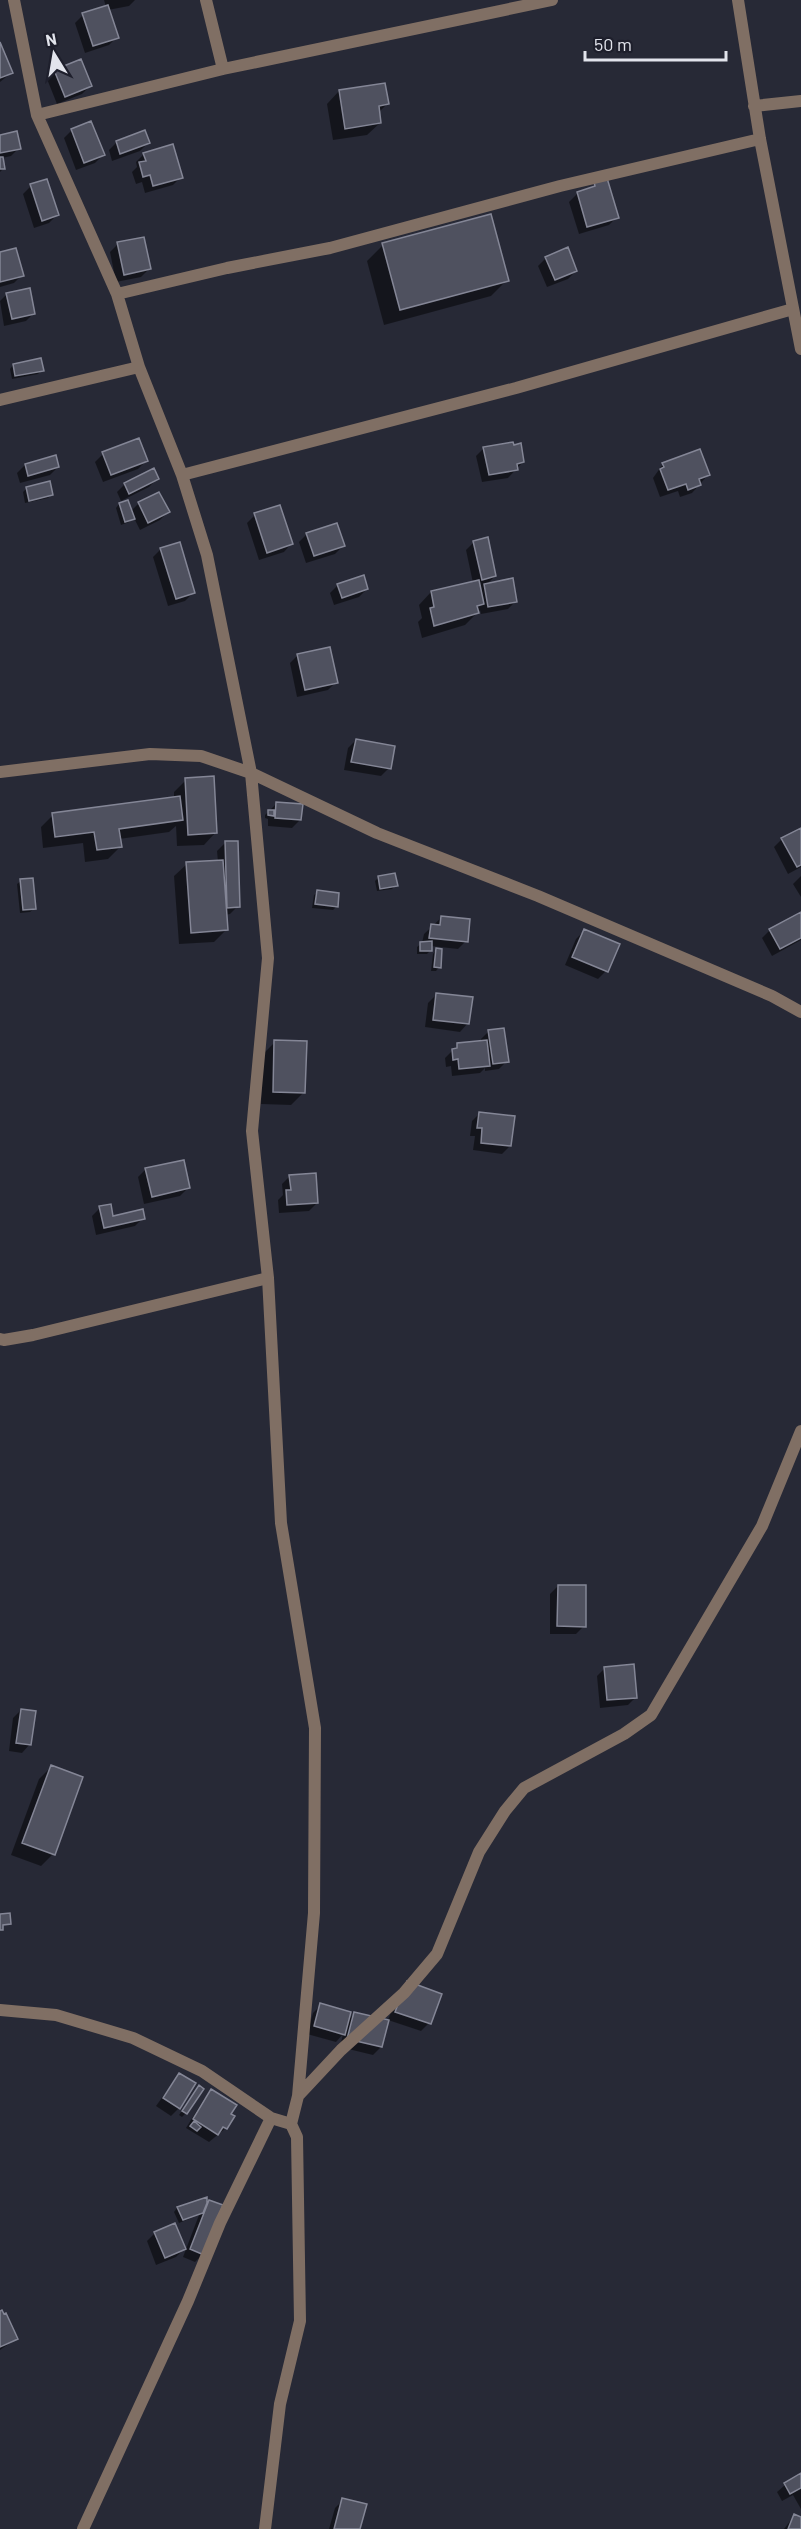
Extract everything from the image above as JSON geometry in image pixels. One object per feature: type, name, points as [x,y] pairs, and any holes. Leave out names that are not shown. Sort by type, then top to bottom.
[{"type":"street","points":[[14,0],[37,115],[117,294],[139,367],[182,475],[207,555],[251,773],[268,958],[252,1131],[268,1278],[281,1523],[315,1728],[314,1913],[298,2096],[291,2124],[297,2137],[300,2321],[280,2404],[265,2529]]},
{"type":"street","points":[[206,0],[223,69]]},
{"type":"street","points":[[37,115],[223,69],[552,0]]},
{"type":"street","points":[[738,0],[754,106],[801,349]]},
{"type":"street","points":[[754,106],[801,101]]},
{"type":"street","points":[[117,294],[228,268],[330,248],[560,186],[760,139]]},
{"type":"street","points":[[182,475],[516,388],[793,309]]},
{"type":"street","points":[[0,400],[139,367]]},
{"type":"street","points":[[0,772],[150,754],[201,756],[251,773],[377,833],[538,896],[772,996],[801,1012]]},
{"type":"street","points":[[0,1339],[33,1335],[268,1278]]},
{"type":"street","points":[[298,2096],[341,2050],[404,1993],[437,1954],[479,1852],[505,1810],[524,1788],[624,1734],[651,1715],[762,1526],[801,1431]]},
{"type":"street","points":[[0,2010],[56,2015],[133,2038],[202,2071],[271,2118],[291,2124]]},
{"type":"street","points":[[83,2529],[188,2301],[220,2223],[271,2118]]},
{"type":"building","points":[[108,5],[119,38],[93,46],[82,13]]},
{"type":"building","points":[[0,42],[13,73],[0,78]]},
{"type":"building","points":[[81,59],[92,86],[65,97],[54,70]]},
{"type":"building","points":[[385,83],[389,104],[379,106],[381,123],[345,129],[339,90]]},
{"type":"building","points":[[91,121],[105,155],[84,163],[71,129]]},
{"type":"building","points":[[145,130],[150,143],[120,154],[116,141]]},
{"type":"building","points":[[17,131],[21,149],[0,153],[0,135]]},
{"type":"building","points":[[173,144],[183,178],[153,186],[150,175],[143,177],[139,162],[146,161],[143,153]]},
{"type":"building","points":[[0,157],[3,157],[5,169],[0,169]]},
{"type":"building","points":[[607,178],[619,218],[587,227],[577,192],[595,186],[594,182]]},
{"type":"building","points":[[47,179],[59,215],[42,221],[30,184]]},
{"type":"building","points":[[491,214],[509,281],[400,310],[382,243]]},
{"type":"building","points":[[144,237],[151,269],[124,275],[117,242]]},
{"type":"building","points":[[568,247],[577,271],[555,280],[545,257]]},
{"type":"building","points":[[16,248],[24,276],[0,282],[0,252]]},
{"type":"building","points":[[30,288],[35,314],[12,319],[6,293]]},
{"type":"building","points":[[41,358],[44,371],[15,376],[13,364]]},
{"type":"building","points":[[139,438],[148,461],[111,475],[102,452]]},
{"type":"building","points":[[513,442],[514,445],[521,443],[524,462],[517,464],[518,470],[489,475],[483,447]]},
{"type":"building","points":[[700,449],[710,475],[699,479],[701,485],[688,490],[686,484],[668,490],[660,469],[664,467],[662,463]]},
{"type":"building","points":[[56,455],[59,467],[28,476],[25,464]]},
{"type":"building","points":[[154,468],[159,479],[129,494],[124,483]]},
{"type":"building","points":[[50,481],[53,495],[29,501],[26,487]]},
{"type":"building","points":[[159,492],[170,512],[148,523],[138,502]]},
{"type":"building","points":[[128,500],[135,519],[125,522],[119,503]]},
{"type":"building","points":[[280,505],[293,544],[267,553],[254,513]]},
{"type":"building","points":[[337,523],[345,546],[314,556],[306,533]]},
{"type":"building","points":[[488,537],[496,576],[482,580],[473,541]]},
{"type":"building","points":[[180,542],[195,593],[176,599],[160,548]]},
{"type":"building","points":[[364,575],[368,589],[342,598],[337,584]]},
{"type":"building","points":[[513,578],[517,602],[488,607],[484,584]]},
{"type":"building","points":[[479,580],[484,604],[477,606],[479,613],[434,626],[430,608],[434,607],[431,591]]},
{"type":"building","points":[[330,647],[338,683],[305,690],[297,654]]},
{"type":"building","points":[[356,739],[395,746],[391,769],[351,762]]},
{"type":"building","points":[[214,776],[217,833],[188,835],[185,778]]},
{"type":"building","points":[[180,796],[183,820],[119,829],[122,847],[97,850],[94,832],[55,837],[52,813]]},
{"type":"building","points":[[276,802],[303,804],[301,820],[275,818]]},
{"type":"building","points":[[268,810],[274,810],[274,816],[268,815]]},
{"type":"building","points":[[801,828],[801,865],[797,867],[781,838]]},
{"type":"building","points":[[225,841],[238,841],[240,907],[227,908]]},
{"type":"building","points":[[223,860],[228,930],[191,933],[186,862]]},
{"type":"building","points":[[395,873],[398,886],[380,889],[378,876]]},
{"type":"building","points":[[33,878],[36,909],[23,910],[20,879]]},
{"type":"building","points":[[317,890],[339,893],[338,907],[315,904]]},
{"type":"building","points":[[801,912],[801,938],[780,949],[769,929]]},
{"type":"building","points":[[441,916],[470,919],[468,942],[429,938],[431,924],[440,925]]},
{"type":"building","points":[[584,929],[620,944],[608,972],[572,957]]},
{"type":"building","points":[[432,941],[432,951],[420,951],[420,942]]},
{"type":"building","points":[[436,948],[442,949],[441,968],[434,967]]},
{"type":"building","points":[[436,993],[473,997],[469,1024],[433,1020]]},
{"type":"building","points":[[504,1028],[509,1062],[493,1064],[488,1030]]},
{"type":"building","points":[[274,1040],[307,1041],[305,1093],[273,1092]]},
{"type":"building","points":[[487,1040],[490,1066],[459,1069],[458,1059],[453,1060],[452,1049],[457,1048],[457,1043]]},
{"type":"building","points":[[479,1112],[515,1116],[511,1146],[481,1143],[482,1128],[477,1128]]},
{"type":"building","points":[[184,1160],[190,1188],[152,1197],[145,1168]]},
{"type":"building","points":[[316,1173],[318,1203],[287,1205],[286,1190],[291,1190],[289,1175]]},
{"type":"building","points":[[111,1204],[113,1216],[143,1209],[145,1219],[104,1228],[99,1206]]},
{"type":"building","points":[[558,1585],[586,1585],[586,1627],[557,1626]]},
{"type":"building","points":[[634,1664],[637,1698],[607,1700],[604,1667]]},
{"type":"building","points":[[21,1709],[36,1711],[31,1745],[16,1743]]},
{"type":"building","points":[[51,1765],[83,1777],[55,1855],[22,1843]]},
{"type":"building","points":[[10,1913],[11,1924],[3,1925],[3,1930],[0,1930],[0,1914]]},
{"type":"building","points":[[407,1981],[442,1994],[431,2024],[395,2012]]},
{"type":"building","points":[[320,2003],[351,2012],[345,2035],[314,2026]]},
{"type":"building","points":[[354,2012],[389,2020],[382,2047],[347,2039]]},
{"type":"building","points":[[179,2073],[196,2083],[180,2109],[163,2098]]},
{"type":"building","points":[[199,2085],[204,2089],[187,2114],[182,2111]]},
{"type":"building","points":[[211,2089],[237,2105],[231,2114],[235,2116],[227,2129],[223,2127],[218,2135],[193,2119]]},
{"type":"building","points":[[194,2121],[201,2127],[197,2131],[190,2126]]},
{"type":"building","points":[[207,2197],[203,2213],[183,2220],[177,2207]]},
{"type":"building","points":[[209,2200],[223,2205],[204,2255],[190,2249]]},
{"type":"building","points":[[175,2223],[186,2249],[165,2258],[154,2232]]},
{"type":"building","points":[[2,2310],[4,2314],[6,2313],[18,2339],[0,2347],[0,2311]]},
{"type":"building","points":[[801,2473],[801,2488],[790,2494],[784,2483]]},
{"type":"building","points":[[342,2498],[367,2504],[360,2529],[334,2529]]},
{"type":"building","points":[[794,2514],[801,2517],[801,2529],[788,2529]]}]
